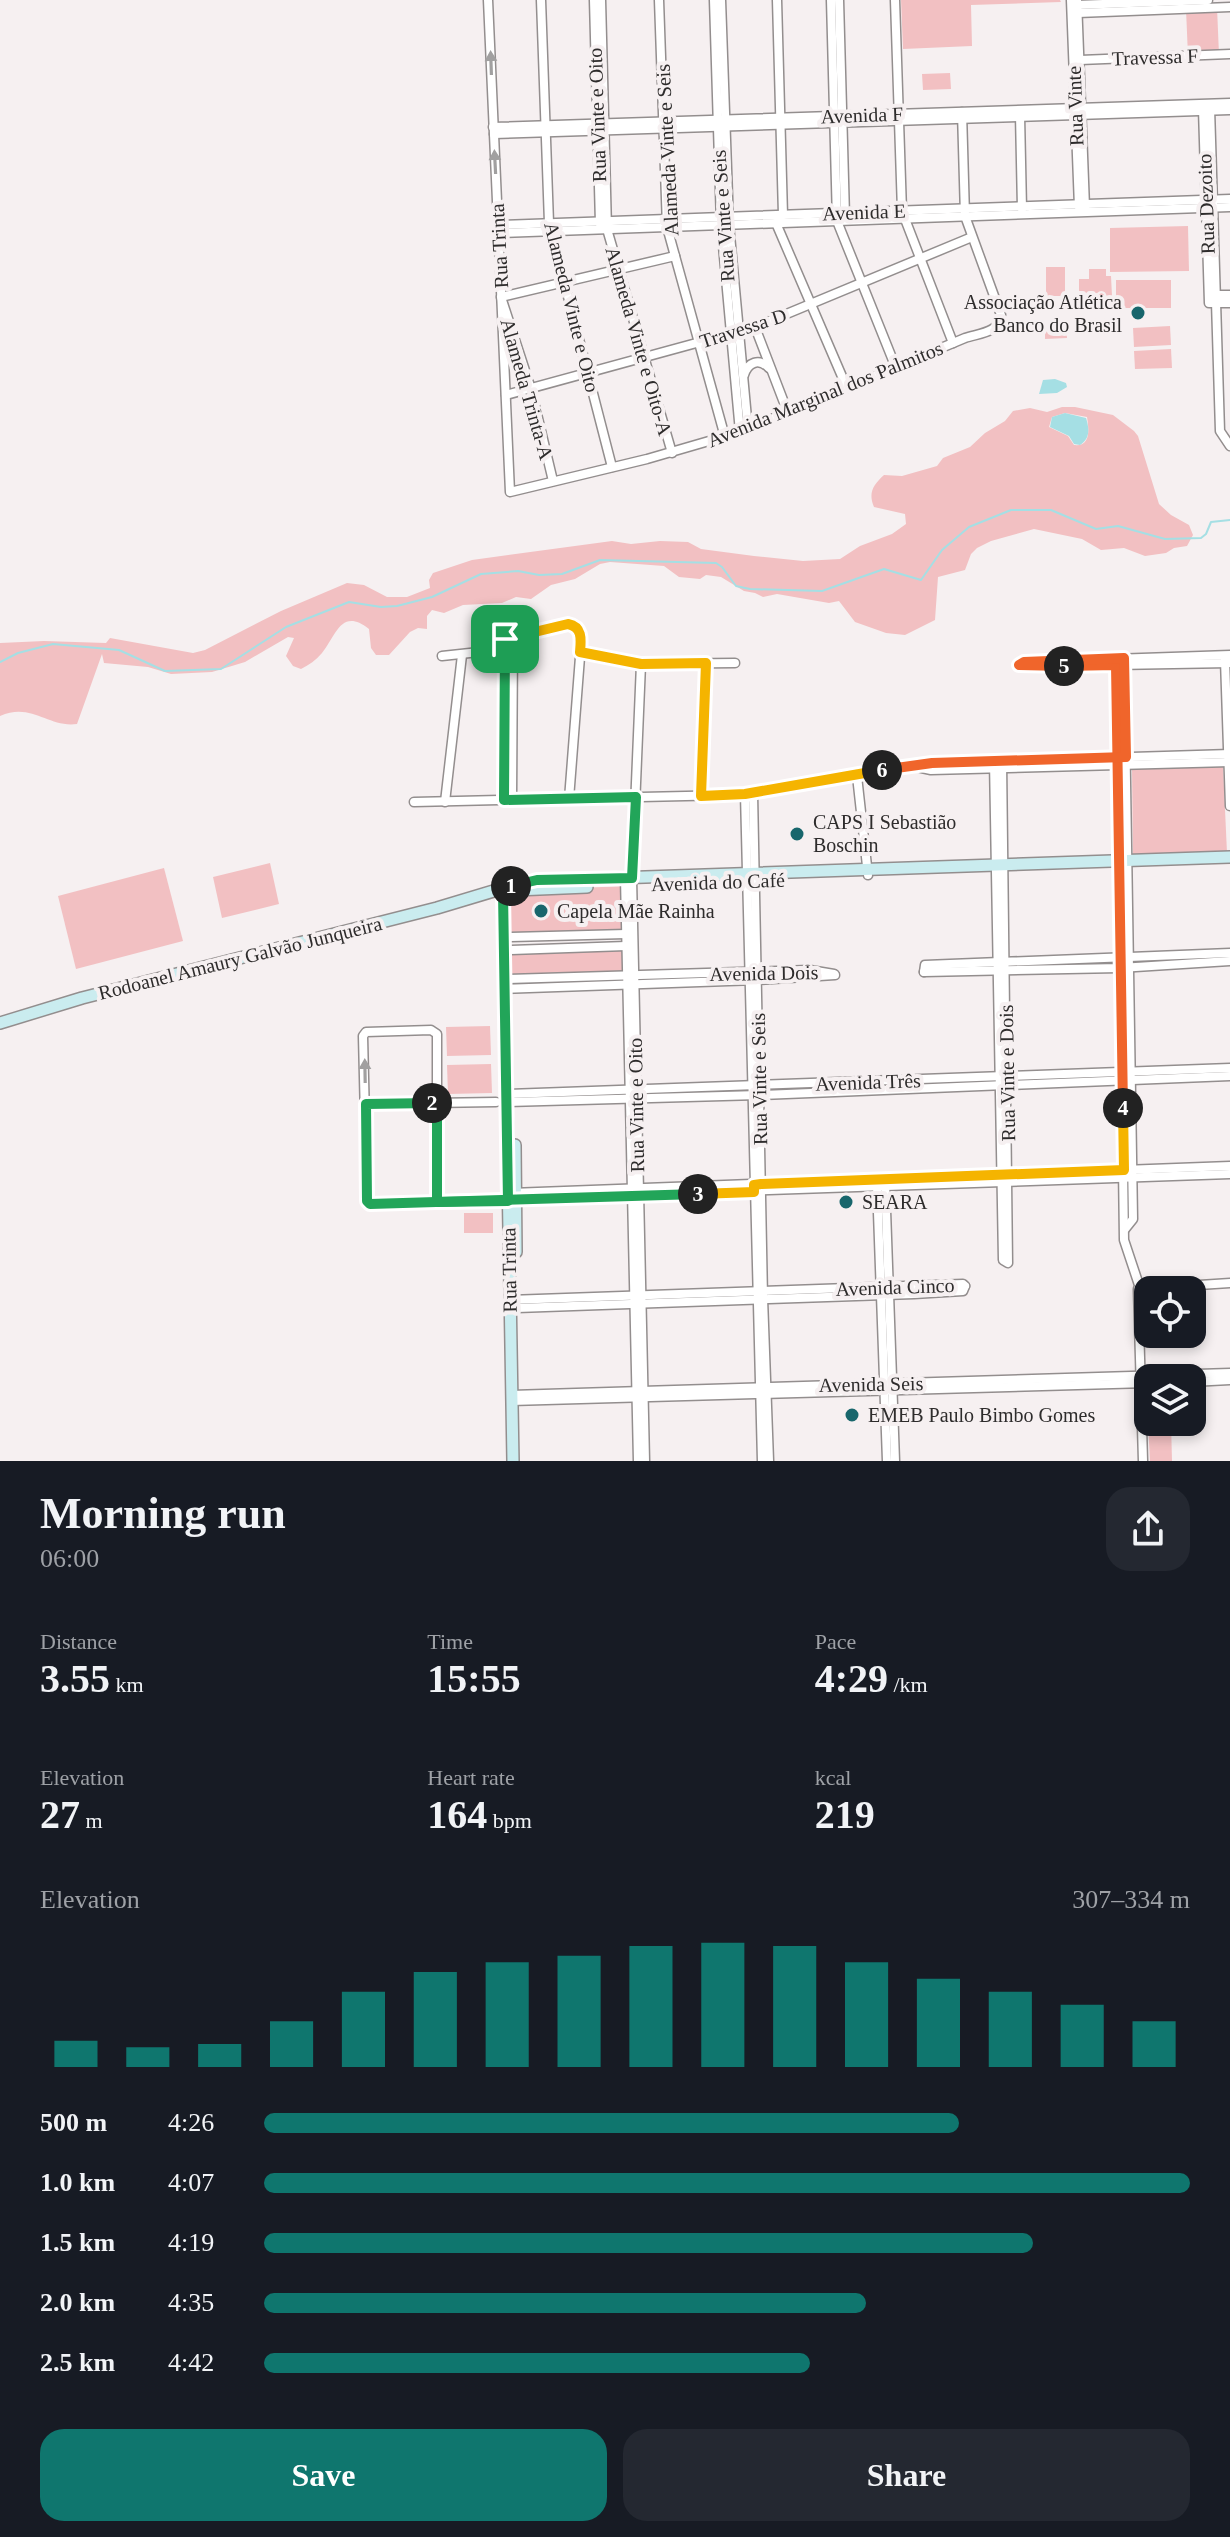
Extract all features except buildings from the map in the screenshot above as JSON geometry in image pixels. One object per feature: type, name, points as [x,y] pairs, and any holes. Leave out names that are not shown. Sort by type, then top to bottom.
[{"type":"main road","name":"Avenida do Café","points":[[480,895],[507,889],[629,882],[1230,860]]},
{"type":"main road","name":"Rua Trinta","points":[[507,889],[511,937],[508,984]]},
{"type":"main road","name":"Rua Trinta","points":[[507,889],[513,1461]]},
{"type":"main road","name":"Rodoanel Amaury Galvão Junqueira","points":[[0,1023],[82,998],[480,895]]},
{"type":"street","name":"Rua Trinta","points":[[488,0],[510,492]]},
{"type":"street","name":"Alameda Vinte e Oito","points":[[541,0],[550,227],[612,467]]},
{"type":"street","name":"Rua Vinte e Oito","points":[[594,0],[601,127]]},
{"type":"street","name":"Rua Vinte e Oito","points":[[601,0],[603,225]]},
{"type":"street","name":"Alameda Vinte e Seis","points":[[659,0],[667,223],[725,437]]},
{"type":"street","name":"Rua Vinte e Seis","points":[[714,0],[725,221],[744,430]]},
{"type":"street","name":"Rua Vinte e Seis","points":[[721,0],[721,123]]},
{"type":"street","points":[[777,0],[783,215]]},
{"type":"street","points":[[831,0],[839,119]]},
{"type":"street","points":[[839,0],[841,217],[861,283],[896,368]]},
{"type":"street","points":[[895,0],[904,215],[953,343]]},
{"type":"street","points":[[1196,4],[1208,0]]},
{"type":"street","points":[[1076,4],[1230,7]]},
{"type":"street","name":"Rua Vinte","points":[[1076,4],[1080,60],[1079,112]]},
{"type":"street","name":"Rua Vinte","points":[[1076,4],[1082,208]]},
{"type":"street","name":"Travessa F","points":[[1080,60],[1230,54]]},
{"type":"street","name":"Avenida F","points":[[1079,112],[1164,113],[1230,103]]},
{"type":"street","name":"Avenida F","points":[[493,130],[1207,107],[1230,110]]},
{"type":"street","name":"Rua Dezoito","points":[[1207,107],[1212,299],[1220,431],[1230,446]]},
{"type":"street","points":[[1020,114],[1022,210]]},
{"type":"street","points":[[959,116],[962,212],[972,237]]},
{"type":"street","name":"Avenida E","points":[[725,221],[776,223],[841,217],[1210,204],[1230,199]]},
{"type":"street","name":"Avenida E","points":[[1082,208],[1173,201],[1230,207]]},
{"type":"street","name":"Avenida E","points":[[498,229],[725,221],[783,215],[841,217]]},
{"type":"street","points":[[776,223],[847,388]]},
{"type":"street","name":"Alameda Vinte e Oito-A","points":[[603,225],[619,269],[672,453]]},
{"type":"street","name":"Travessa D","points":[[506,395],[755,327],[972,237]]},
{"type":"street","name":"Avenida Marginal dos Palmitos","points":[[510,492],[725,437],[998,326],[1001,315],[972,237]]},
{"type":"street","points":[[501,297],[675,256]]},
{"type":"street","points":[[1212,299],[1230,295]]},
{"type":"street","name":"Alameda Trinta-A","points":[[501,297],[531,389],[553,481]]},
{"type":"street","points":[[1212,299],[1230,303]]},
{"type":"street","points":[[755,327],[788,413]]},
{"type":"street","name":"Rua Vinte e Seis","points":[[736,333],[744,388],[744,430]]},
{"type":"street","points":[[744,388],[745,373],[751,364],[765,364],[772,373]]},
{"type":"street","points":[[1220,398],[1230,394]]},
{"type":"street","points":[[1220,398],[1230,401]]},
{"type":"street","points":[[442,656],[481,651],[509,639],[570,624],[580,632],[569,799]]},
{"type":"street","points":[[508,800],[509,639]]},
{"type":"street","points":[[580,652],[641,664],[735,663]]},
{"type":"street","points":[[445,802],[462,655]]},
{"type":"street","points":[[1120,662],[1024,662],[1019,665],[1227,659],[1230,806]]},
{"type":"street","points":[[1120,662],[1128,1174],[1126,1251],[1135,1276]]},
{"type":"street","points":[[701,796],[706,663]]},
{"type":"street","name":"Rua Vinte e Oito","points":[[629,980],[626,934],[641,664]]},
{"type":"street","points":[[414,802],[701,796],[749,793],[886,769],[1229,758]]},
{"type":"street","name":"Rua Vinte e Dois","points":[[998,765],[1008,1263],[1003,1260],[1005,1179]]},
{"type":"street","points":[[857,776],[868,872]]},
{"type":"street","name":"Rua Vinte e Seis","points":[[749,793],[762,1461]]},
{"type":"street","name":"Rua Vinte e Oito","points":[[629,882],[638,1461]]},
{"type":"street","points":[[511,937],[626,934]]},
{"type":"street","points":[[511,950],[626,946]]},
{"type":"street","points":[[1124,963],[1230,953]]},
{"type":"street","points":[[1001,967],[923,967],[925,972],[1230,961]]},
{"type":"street","name":"Avenida Dois","points":[[508,984],[835,975],[818,971],[753,976]]},
{"type":"street","points":[[437,1202],[435,1031],[370,1030],[363,1036],[367,1201],[370,1204],[437,1202],[634,1192],[1128,1174],[1230,1166]]},
{"type":"street","name":"Avenida Três","points":[[1127,1077],[1230,1068]]},
{"type":"street","name":"Avenida Três","points":[[366,1104],[1230,1076]]},
{"type":"street","points":[[1128,1174],[1230,1174]]},
{"type":"street","points":[[881,1184],[888,1387],[895,1461]]},
{"type":"street","points":[[1206,1284],[1230,1283]]},
{"type":"street","name":"Avenida Cinco","points":[[513,1304],[963,1291],[965,1288],[963,1284],[884,1291]]},
{"type":"street","name":"Avenida Seis","points":[[1206,1375],[1230,1373]]},
{"type":"street","points":[[1206,1381],[1230,1380]]},
{"type":"street","name":"Avenida Seis","points":[[511,1398],[1134,1381]]},
{"type":"street","points":[[887,1461],[888,1387]]},
{"type":"street","name":"Rua Vinte e Seis","points":[[762,1391],[769,1461]]},
{"type":"street","name":"Rua Vinte e Oito","points":[[639,1395],[645,1461]]},
{"type":"street","points":[[1143,1436],[1143,1461]]},
{"type":"shaded area","points":[[901,0],[1061,2],[971,5],[972,46],[903,49]]},
{"type":"shaded area","points":[[1217,7],[1219,55],[1188,56],[1186,9]]},
{"type":"shaded area","points":[[950,73],[951,89],[923,90],[922,74]]},
{"type":"shaded area","points":[[1188,226],[1189,271],[1110,272],[1110,228]]},
{"type":"shaded area","points":[[1046,267],[1065,267],[1065,296],[1046,296]]},
{"type":"shaded area","points":[[1089,269],[1106,269],[1106,276],[1111,276],[1112,296],[1079,296],[1079,279],[1089,279]]},
{"type":"shaded area","points":[[1116,280],[1171,280],[1171,308],[1116,308]]},
{"type":"shaded area","points":[[1066,325],[1067,338],[1045,339],[1045,326]]},
{"type":"shaded area","points":[[1170,326],[1171,345],[1134,347],[1133,328]]},
{"type":"shaded area","points":[[1171,349],[1172,368],[1135,369],[1134,351]]},
{"type":"shaded area","points":[[1075,407],[1113,415],[1134,431],[1159,504],[1189,525],[1193,535],[1187,546],[1145,556],[1124,548],[1101,550],[1082,539],[1034,529],[991,541],[971,554],[965,570],[938,577],[935,620],[905,635],[886,633],[855,622],[839,601],[829,603],[777,594],[763,597],[744,591],[721,577],[679,577],[664,566],[610,562],[600,564],[575,579],[551,585],[531,599],[516,597],[502,603],[463,605],[444,613],[432,610],[427,616],[427,629],[418,628],[410,632],[389,655],[376,655],[371,648],[369,629],[352,621],[340,626],[320,656],[301,669],[293,666],[286,656],[294,638],[288,637],[245,662],[212,672],[171,674],[148,667],[104,663],[102,654],[77,724],[57,722],[31,713],[11,712],[0,716],[0,643],[106,643],[110,638],[193,653],[347,583],[364,585],[387,597],[407,597],[430,588],[429,580],[433,573],[472,560],[612,541],[631,544],[688,542],[701,549],[754,556],[803,561],[840,559],[906,524],[905,514],[874,507],[871,498],[873,490],[884,475],[902,476],[937,466],[943,458],[970,447],[1005,421],[1013,411],[1030,408],[1047,412]],"holes":[[[1065,413],[1087,417],[1088,436],[1080,445],[1074,445],[1068,436],[1049,427],[1052,417]]]},
{"type":"shaded area","points":[[1223,766],[1227,853],[1133,854],[1132,769]]},
{"type":"shaded area","points":[[270,863],[279,904],[222,918],[213,877]]},
{"type":"shaded area","points":[[164,868],[183,941],[76,969],[58,896]]},
{"type":"shaded area","points":[[625,886],[626,933],[511,937],[511,891]]},
{"type":"shaded area","points":[[626,946],[625,976],[511,980],[511,950]]},
{"type":"shaded area","points":[[490,1026],[491,1055],[447,1056],[446,1027]]},
{"type":"shaded area","points":[[491,1064],[492,1093],[448,1094],[447,1065]]},
{"type":"shaded area","points":[[464,1213],[493,1213],[493,1233],[464,1233]]},
{"type":"shaded area","points":[[1149,1436],[1171,1436],[1172,1461],[1150,1461]]},
{"type":"water","points":[[1055,379],[1066,383],[1067,387],[1057,393],[1039,394],[1043,380]]},
{"type":"water","points":[[1065,413],[1086,418],[1088,436],[1080,445],[1050,427],[1052,417]]},
{"type":"waterway","points":[[0,662],[18,653],[53,644],[119,650],[165,671],[221,669],[286,627],[349,602],[397,606],[432,597],[481,574],[518,571],[539,575],[562,574],[600,560],[716,563],[736,586],[750,589],[822,591],[884,569],[921,580],[942,550],[969,527],[1011,510],[1051,510],[1096,529],[1118,526],[1165,539],[1201,538],[1211,522],[1230,520]]},
{"type":"place","name":"Associação Atlética Banco do Brasil","points":[[1138,313]]},
{"type":"place","name":"CAPS I Sebastião Boschin","points":[[797,834]]},
{"type":"place","name":"Capela Mãe Rainha","points":[[541,911]]},
{"type":"place","name":"SEARA","points":[[846,1202]]},
{"type":"place","name":"EMEB Paulo Bimbo Gomes","points":[[852,1415]]},
{"type":"route","points":[[505,639],[504,800],[636,797],[632,878],[527,881],[511,885],[510,891],[503,893],[508,1201],[437,1202],[437,1103],[366,1104],[367,1201],[370,1204],[516,1201],[754,1192],[754,1185],[761,1184],[1124,1170],[1121,861],[1118,765],[1118,757],[1116,665],[1019,665],[1024,662],[1124,658],[1126,757],[1118,757],[1079,759],[932,763],[745,794],[701,796],[706,663],[641,664],[580,652],[580,632],[568,624],[505,639]]}]
